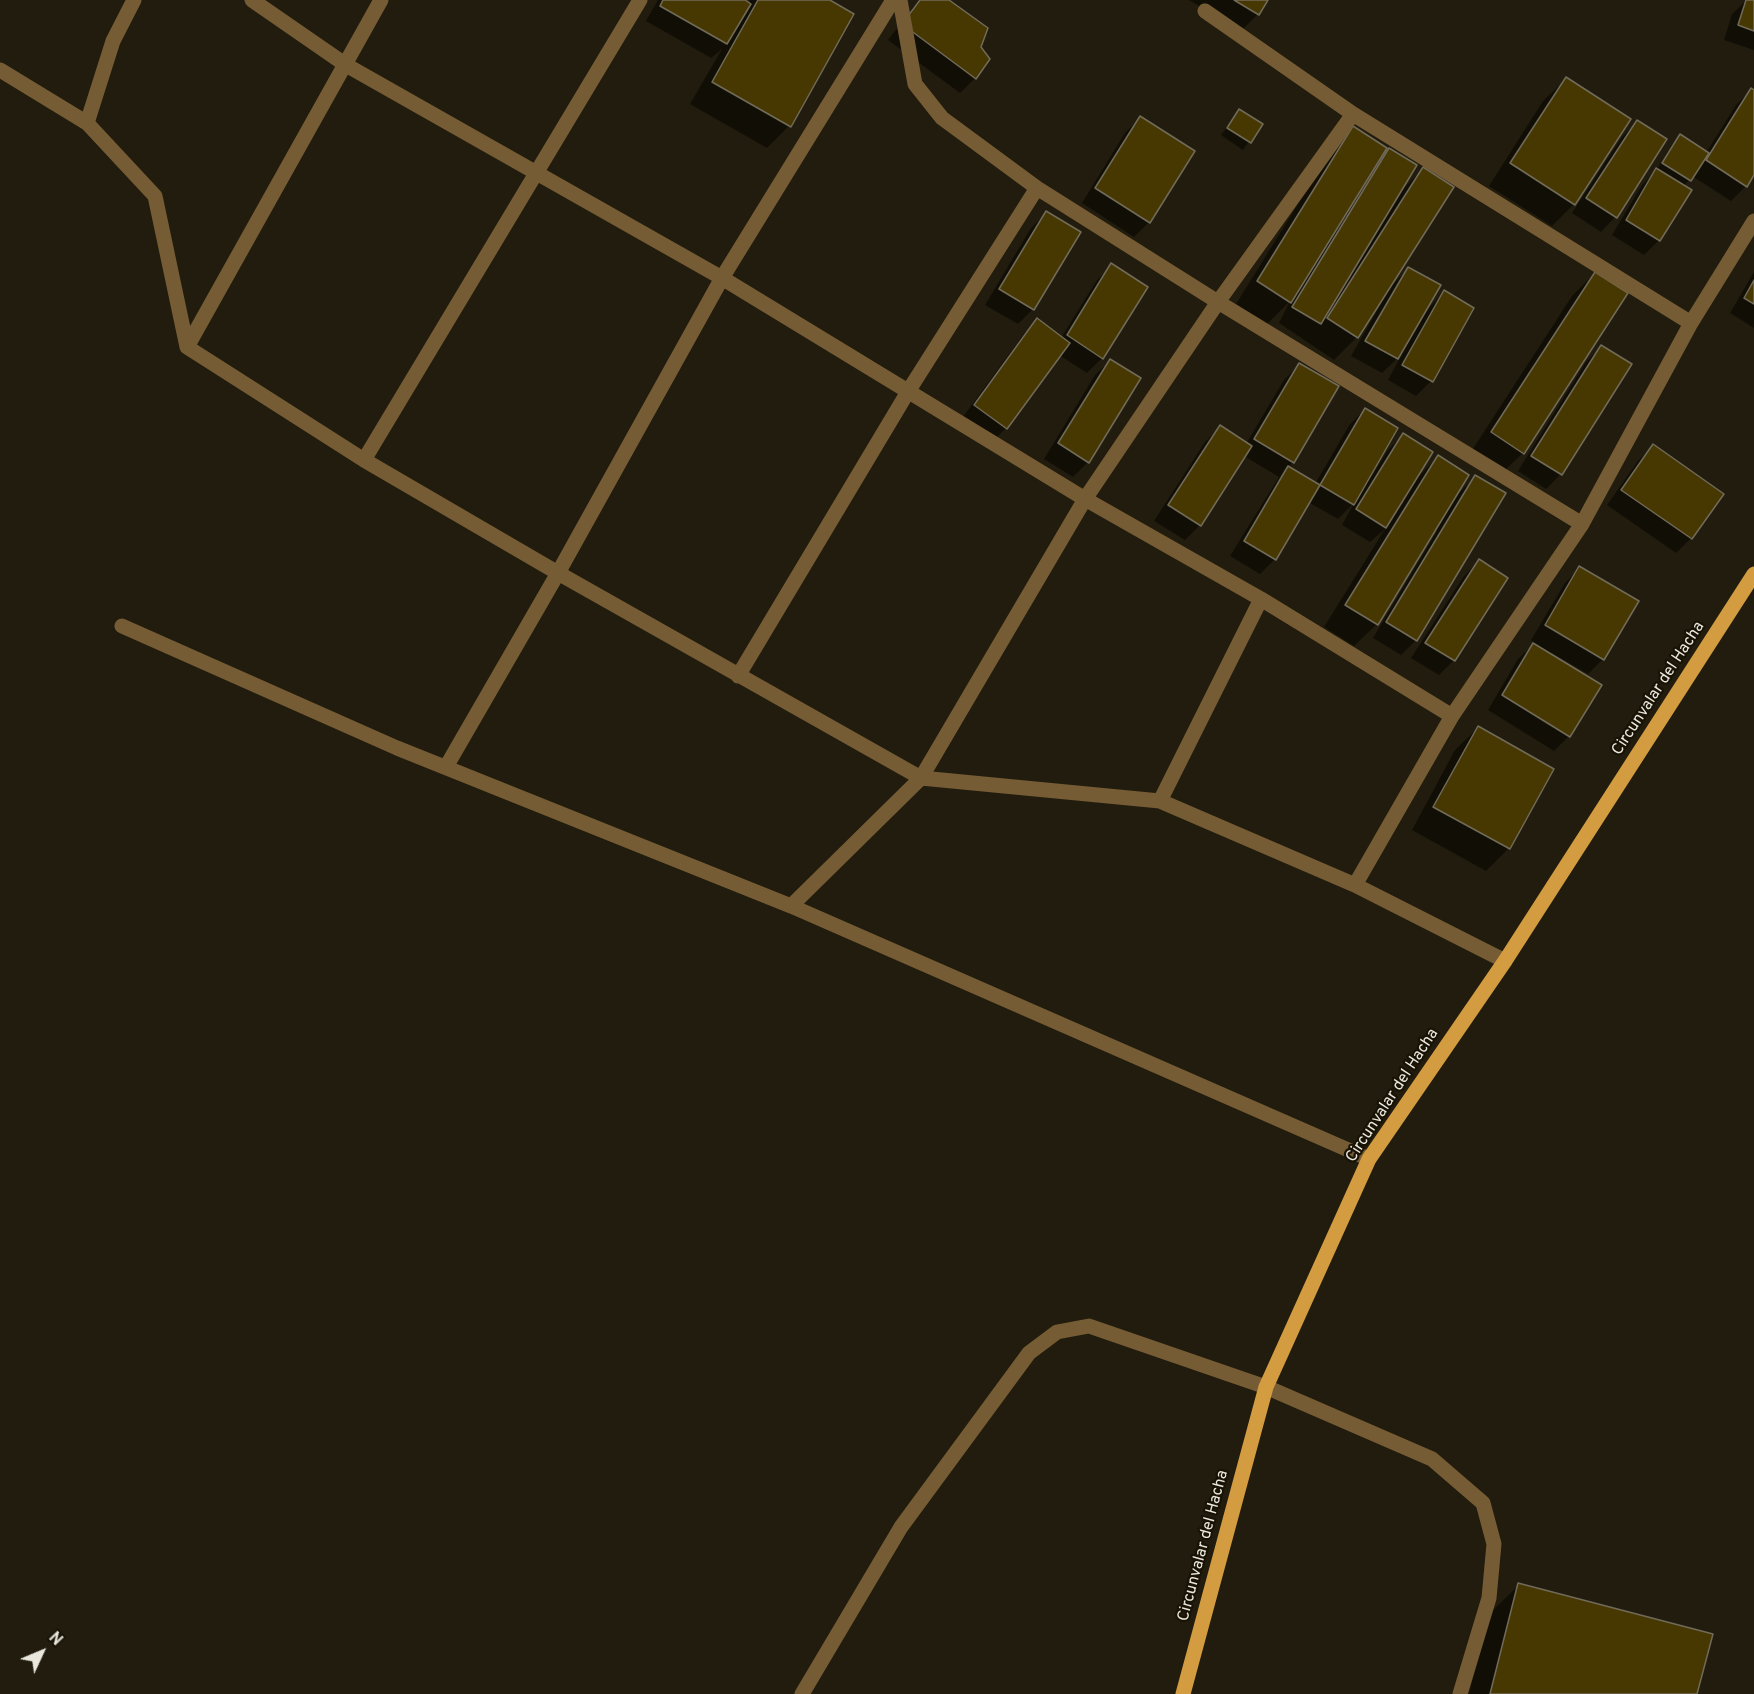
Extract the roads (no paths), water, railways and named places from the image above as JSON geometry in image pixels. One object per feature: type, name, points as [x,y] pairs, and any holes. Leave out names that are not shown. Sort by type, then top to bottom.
[{"type":"main road","name":"Circunvalar del Hacha","points":[[1183,1694],[1266,1387],[1369,1159],[1505,961],[1754,574]]},
{"type":"street","points":[[87,123],[113,41],[135,0]]},
{"type":"street","points":[[252,0],[346,65],[722,278],[1085,499],[1261,599],[1452,716]]},
{"type":"street","points":[[187,347],[381,0]]},
{"type":"street","points":[[364,460],[640,0]]},
{"type":"street","points":[[446,767],[558,573],[722,278],[893,0]]},
{"type":"street","points":[[900,0],[915,84],[942,118],[1037,188],[1218,302],[1582,524]]},
{"type":"street","points":[[1205,11],[1353,114],[1691,323]]},
{"type":"street","points":[[0,70],[87,123],[155,195],[187,347],[364,460],[738,676],[921,778],[1160,801],[1355,885],[1505,961]]},
{"type":"street","points":[[791,906],[921,778],[1085,499],[1218,302],[1353,114]]},
{"type":"street","points":[[738,676],[909,390],[1037,188]]},
{"type":"street","points":[[1355,885],[1452,716],[1582,524],[1691,323],[1754,221]]},
{"type":"street","points":[[1160,801],[1261,599]]},
{"type":"street","points":[[122,626],[446,767],[791,906],[1369,1159]]},
{"type":"street","points":[[802,1694],[901,1527],[1029,1353],[1057,1332],[1089,1326],[1266,1387],[1432,1458],[1483,1503],[1494,1544],[1489,1598],[1460,1694]]}]
